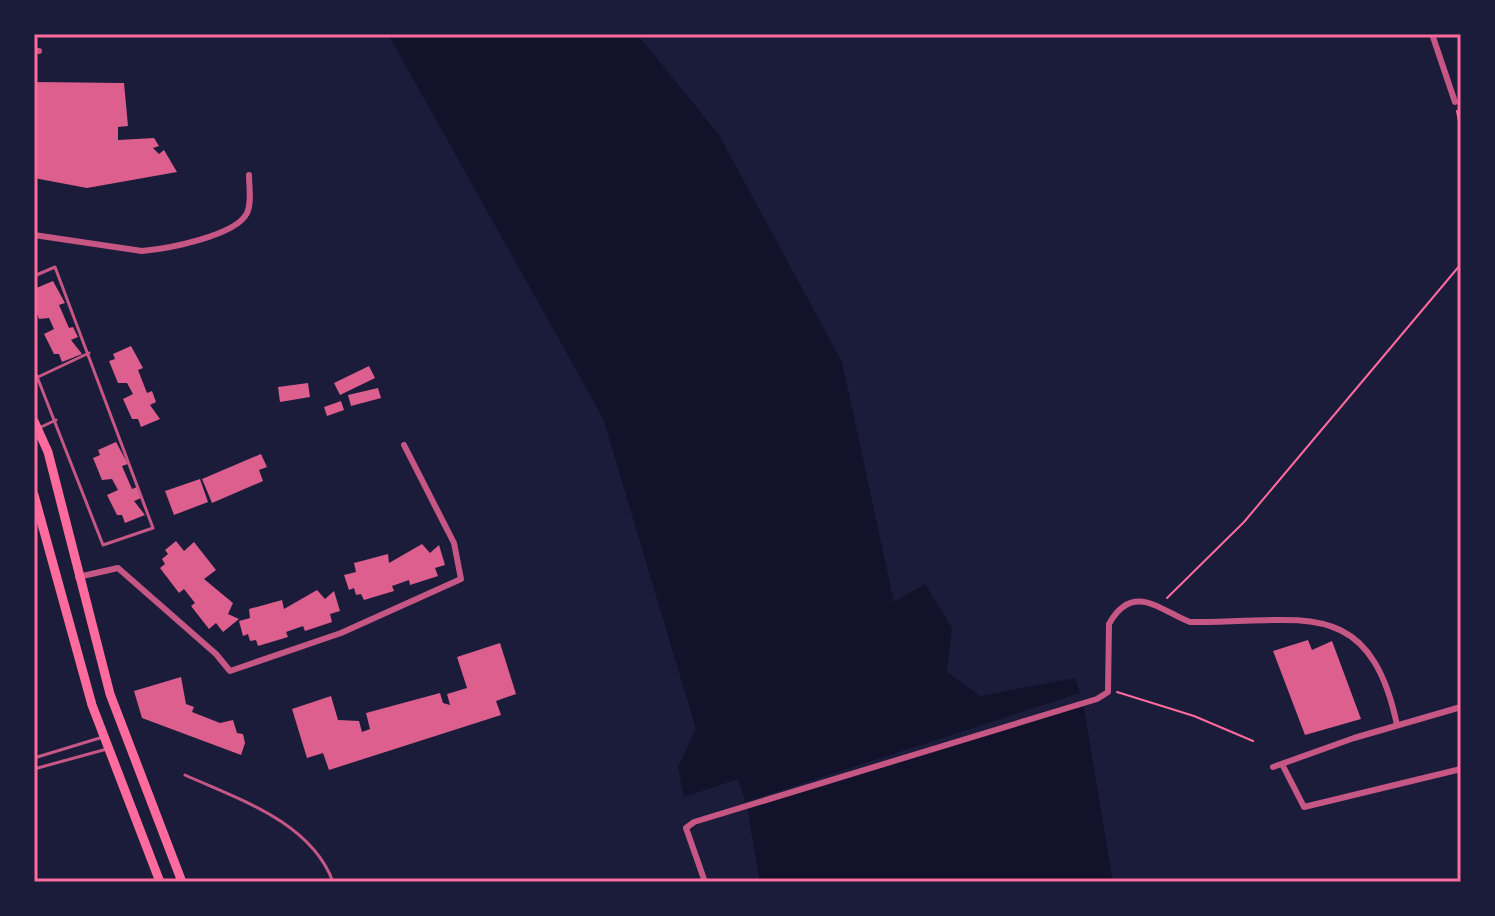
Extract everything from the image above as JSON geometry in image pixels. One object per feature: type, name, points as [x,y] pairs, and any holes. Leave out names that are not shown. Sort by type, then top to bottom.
[{"type":"main road","points":[[36,425],[48,452],[110,694],[182,882]]},
{"type":"main road","points":[[34,495],[103,737],[160,882]]},
{"type":"main road","points":[[125,795],[144,787]]},
{"type":"street","points":[[1432,34],[1455,102]]},
{"type":"street","points":[[34,235],[116,249],[160,250],[238,224],[247,213],[249,175]]},
{"type":"street","points":[[78,577],[107,567],[118,568],[216,654],[230,671],[341,633],[461,579],[454,543],[404,445]]},
{"type":"street","points":[[705,882],[686,828],[694,822],[1087,703],[1108,692],[1109,624],[1123,607],[1140,602],[1160,604],[1173,616],[1190,622],[1301,619],[1332,626],[1356,637],[1391,694],[1397,725]]},
{"type":"street","points":[[1273,767],[1461,707]]},
{"type":"street","points":[[1282,764],[1304,807],[1461,769]]},
{"type":"lane","points":[[34,276],[55,267],[153,528],[103,545],[34,369]]},
{"type":"lane","points":[[38,377],[89,353]]},
{"type":"lane","points":[[36,425],[56,420]]},
{"type":"lane","points":[[34,758],[103,737]]},
{"type":"lane","points":[[34,769],[107,749]]},
{"type":"lane","points":[[185,775],[289,825],[329,871],[333,882]]},
{"type":"path","points":[[1455,102],[1461,131]]},
{"type":"path","points":[[1160,604],[1244,522],[1461,264]]},
{"type":"path","points":[[1108,692],[1135,696],[1253,741]]},
{"type":"shaded area","points":[[388,34],[637,34],[719,135],[842,362],[894,602],[925,584],[952,628],[947,672],[980,696],[1075,678],[1080,693],[745,802],[738,779],[684,797],[678,767],[696,729],[603,418]]},
{"type":"shaded area","points":[[1083,703],[1113,882],[760,882],[747,806]]},
{"type":"building","points":[[34,82],[124,83],[128,126],[118,127],[118,140],[154,138],[159,146],[153,148],[159,154],[164,150],[177,172],[87,188],[34,178]]},
{"type":"building","points":[[53,281],[65,303],[59,305],[69,328],[73,327],[78,337],[71,340],[82,354],[62,362],[59,354],[54,354],[44,334],[54,329],[49,318],[39,319],[34,306],[34,289]]},
{"type":"building","points":[[131,346],[143,368],[138,370],[147,393],[152,391],[156,402],[150,405],[160,419],[141,427],[138,419],[132,419],[123,399],[133,394],[127,383],[118,383],[109,361],[115,359],[113,354]]},
{"type":"building","points":[[369,366],[375,378],[340,395],[334,383]]},
{"type":"building","points":[[308,383],[310,397],[280,402],[278,387]]},
{"type":"building","points":[[378,388],[381,398],[351,406],[348,395]]},
{"type":"building","points":[[341,401],[344,410],[327,416],[324,407]]},
{"type":"building","points":[[116,442],[128,464],[122,466],[132,489],[137,487],[141,498],[134,501],[145,515],[125,523],[122,515],[117,515],[107,495],[118,490],[112,479],[102,480],[93,458],[100,455],[98,450]]},
{"type":"building","points":[[261,454],[267,467],[259,470],[263,481],[212,503],[202,479]]},
{"type":"building","points":[[200,479],[208,502],[174,515],[165,491]]},
{"type":"building","points":[[176,541],[184,551],[194,542],[216,570],[204,579],[233,603],[228,614],[239,619],[223,632],[216,623],[209,629],[191,606],[195,603],[184,589],[179,593],[160,568],[165,564],[162,559],[168,554],[165,550]]},
{"type":"building","points":[[422,544],[430,553],[439,545],[445,565],[435,568],[438,576],[410,585],[409,580],[392,586],[394,591],[364,600],[361,594],[356,595],[354,588],[349,590],[344,575],[356,572],[354,563],[388,554],[389,563]]},
{"type":"building","points":[[317,590],[325,599],[334,591],[340,611],[330,614],[332,622],[305,631],[303,626],[286,632],[288,637],[258,646],[256,640],[250,641],[248,634],[243,636],[239,621],[250,618],[249,609],[282,600],[284,609]]},
{"type":"building","points":[[1308,640],[1312,650],[1332,641],[1361,719],[1305,735],[1273,651]]},
{"type":"building","points":[[500,643],[516,694],[496,701],[501,715],[329,770],[323,753],[307,758],[292,709],[331,696],[338,720],[359,721],[362,732],[370,729],[366,713],[440,693],[443,703],[450,705],[447,694],[467,688],[457,657]]},
{"type":"building","points":[[181,677],[186,704],[194,707],[192,712],[220,723],[233,720],[237,733],[243,734],[245,743],[241,755],[142,718],[134,691]]}]
